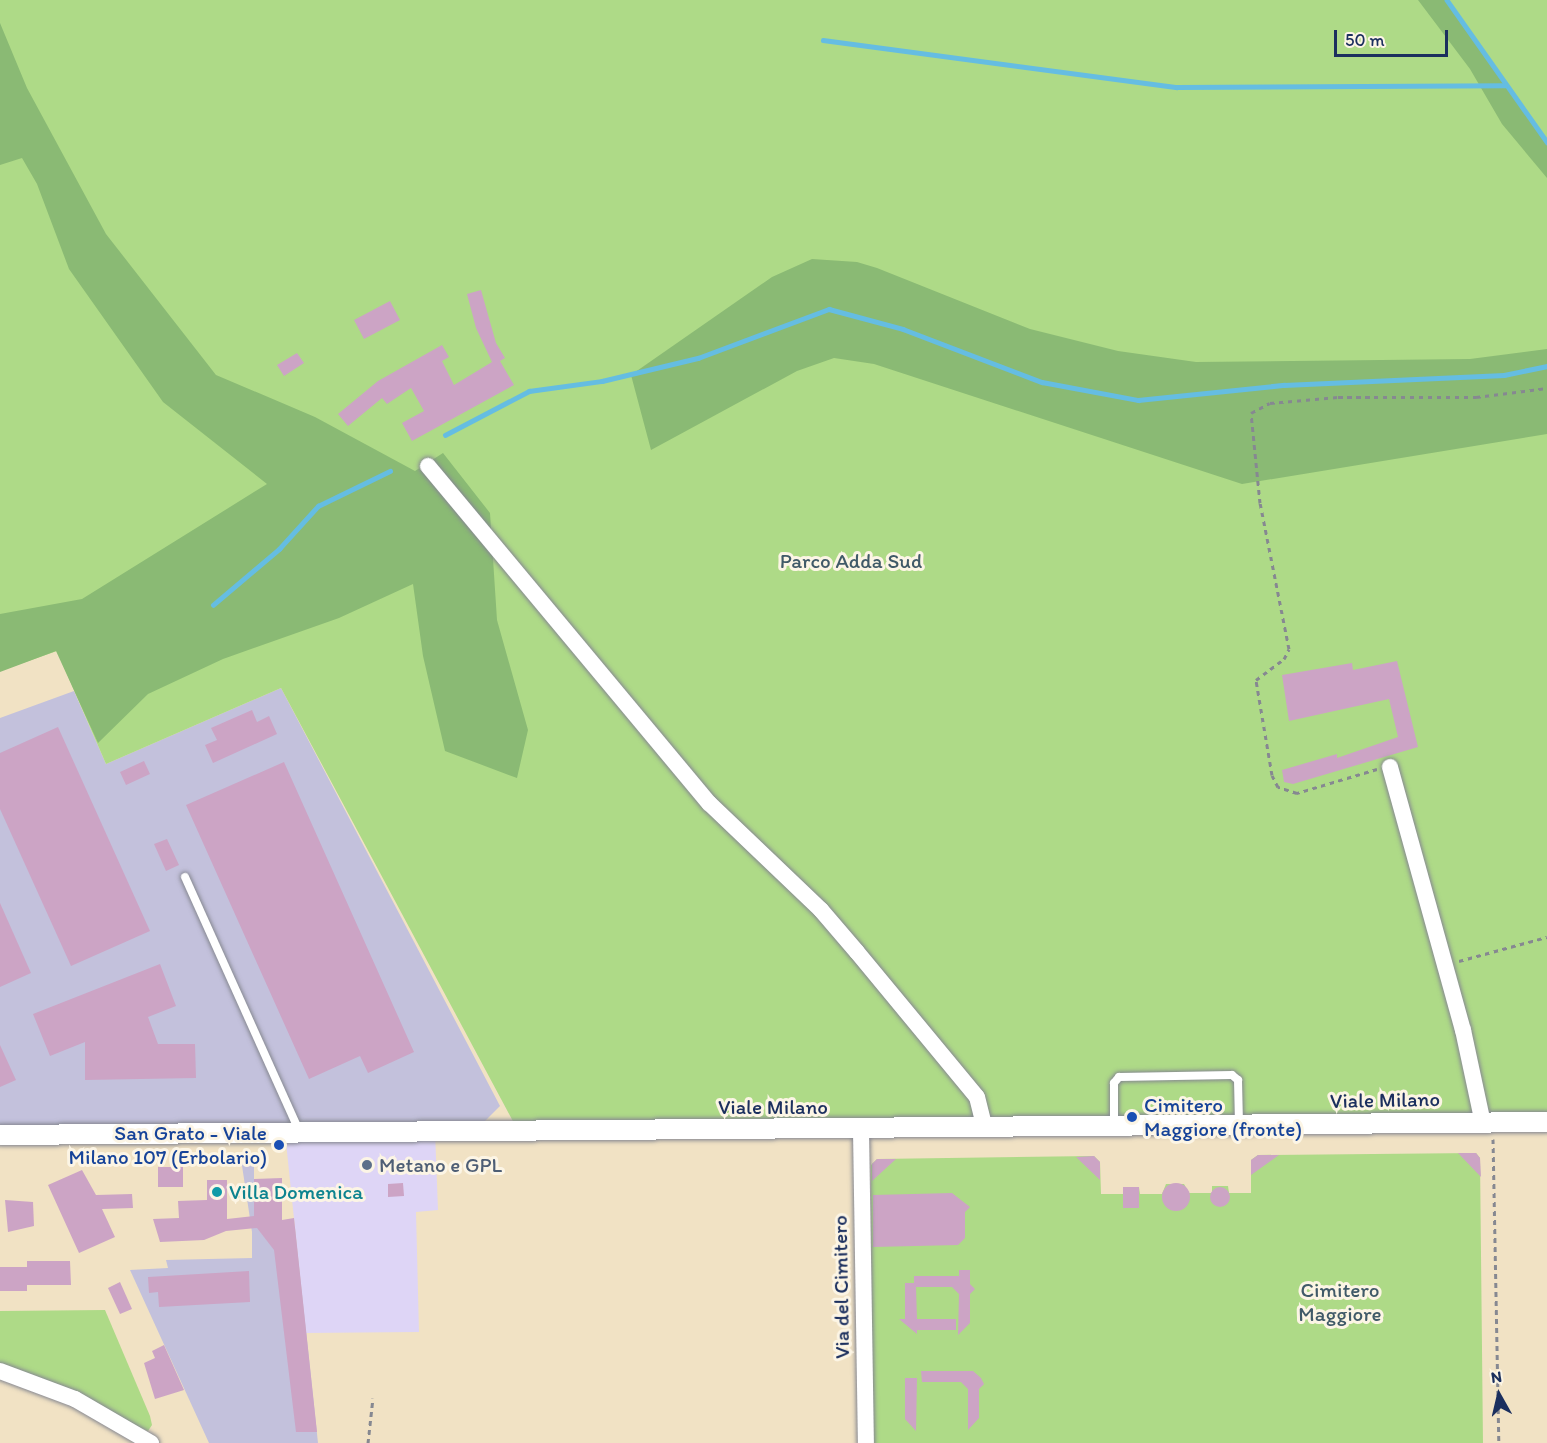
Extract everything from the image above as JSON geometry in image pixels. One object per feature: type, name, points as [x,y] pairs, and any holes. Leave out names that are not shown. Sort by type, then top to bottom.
[{"type":"street","points":[[428,466],[709,804],[821,910],[857,952],[977,1096],[986,1129]]},
{"type":"street","points":[[1390,767],[1488,1123]]},
{"type":"street","name":"Viale Milano","points":[[0,1135],[986,1129],[1547,1122]]},
{"type":"street","name":"Via del Cimitero","points":[[861,1130],[866,1443]]},
{"type":"street","points":[[0,1371],[66,1395],[151,1443]]},
{"type":"lane","points":[[184,878],[300,1133]]},
{"type":"lane","points":[[1114,1127],[1114,1083],[1122,1076],[1235,1076],[1239,1125]]},
{"type":"path","points":[[1390,767],[1297,793],[1278,787],[1272,775],[1256,680],[1284,659],[1289,649],[1260,503],[1251,413],[1270,403],[1338,397],[1476,397],[1547,388]]},
{"type":"path","points":[[1445,965],[1547,937]]},
{"type":"path","points":[[1488,1123],[1499,1443]]},
{"type":"path","points":[[368,1443],[373,1398]]},
{"type":"shaded area","points":[[281,688],[500,1106],[467,1139],[0,1131],[0,718],[74,691],[106,764]]},
{"type":"shaded area","points":[[435,1131],[438,1210],[416,1212],[419,1332],[306,1333],[285,1133]]},
{"type":"shaded area","points":[[241,1159],[254,1159],[254,1201],[262,1234],[295,1229],[318,1443],[209,1443],[130,1270],[168,1268],[166,1260],[252,1258],[252,1232]]},
{"type":"green space","name":"Parco Adda Sud","points":[[0,0],[1547,0],[1547,1114],[515,1125],[281,688],[106,764],[57,651],[0,671]]},
{"type":"green space","points":[[1418,0],[1447,0],[1458,13],[1547,142],[1547,178],[1502,124],[1470,69]]},
{"type":"green space","points":[[0,23],[27,88],[106,234],[216,375],[315,417],[415,471],[443,453],[490,513],[497,620],[528,730],[517,778],[445,751],[423,656],[413,584],[339,618],[223,659],[148,694],[98,743],[56,651],[0,672],[0,614],[82,599],[267,484],[163,402],[69,269],[37,184],[22,158],[0,165]]},
{"type":"green space","points":[[812,259],[857,262],[877,268],[1030,329],[1118,351],[1196,362],[1470,359],[1547,349],[1547,434],[1242,484],[874,364],[834,358],[797,371],[651,450],[631,375],[772,277]]},
{"type":"green space","name":"Cimitero Maggiore","points":[[1476,1153],[1480,1158],[1483,1443],[872,1443],[871,1165],[877,1159],[1094,1156],[1100,1162],[1101,1194],[1123,1194],[1123,1187],[1139,1187],[1140,1194],[1162,1194],[1166,1184],[1184,1184],[1189,1193],[1212,1193],[1212,1186],[1228,1186],[1229,1193],[1251,1193],[1251,1160],[1258,1155]]},
{"type":"green space","points":[[105,1310],[150,1416],[152,1425],[148,1431],[0,1365],[0,1311]]},
{"type":"building","points":[[481,290],[496,343],[505,358],[500,361],[514,385],[412,441],[402,423],[424,411],[411,388],[387,404],[382,398],[348,426],[338,414],[378,381],[442,345],[449,357],[442,361],[454,385],[492,362],[476,328],[467,294]]},
{"type":"building","points":[[390,301],[400,320],[364,339],[354,320]]},
{"type":"building","points":[[297,353],[304,363],[284,376],[277,365]]},
{"type":"building","points":[[1397,661],[1418,747],[1293,784],[1284,782],[1282,770],[1337,754],[1337,758],[1398,737],[1389,699],[1289,721],[1282,675],[1352,663],[1353,670]]},
{"type":"building","points":[[252,710],[257,722],[269,716],[277,734],[213,763],[205,745],[217,740],[211,728]]},
{"type":"building","points":[[58,727],[150,931],[71,966],[0,809],[0,753]]},
{"type":"building","points":[[144,761],[150,774],[126,785],[120,772]]},
{"type":"building","points":[[284,762],[414,1052],[368,1073],[360,1056],[309,1079],[186,805]]},
{"type":"building","points":[[167,839],[179,865],[166,871],[154,844]]},
{"type":"building","points":[[0,903],[31,973],[0,987]]},
{"type":"building","points":[[160,964],[176,1006],[148,1017],[158,1044],[195,1044],[196,1078],[85,1080],[85,1042],[50,1056],[33,1014]]},
{"type":"building","points":[[0,1045],[16,1080],[0,1087]]},
{"type":"building","points":[[1458,1153],[1476,1153],[1480,1158],[1481,1177]]},
{"type":"building","points":[[1258,1155],[1279,1155],[1251,1175],[1251,1160]]},
{"type":"building","points":[[1094,1156],[1100,1162],[1100,1180],[1076,1157]]},
{"type":"building","points":[[877,1159],[896,1159],[872,1181],[872,1164]]},
{"type":"building","points":[[158,1167],[183,1167],[183,1187],[158,1187]]},
{"type":"building","points":[[82,1170],[96,1195],[132,1194],[133,1208],[102,1209],[115,1237],[79,1253],[48,1185]]},
{"type":"building","points":[[282,1178],[282,1220],[294,1218],[317,1432],[296,1432],[274,1250],[257,1228],[226,1231],[204,1240],[160,1242],[153,1219],[179,1218],[178,1201],[207,1200],[207,1180],[227,1180],[227,1219],[254,1216],[254,1179]]},
{"type":"building","points":[[403,1183],[404,1196],[388,1197],[388,1184]]},
{"type":"building","points":[[1176,1183],[1186,1187],[1190,1197],[1186,1207],[1176,1211],[1166,1207],[1162,1197],[1166,1187]]},
{"type":"building","points":[[1123,1187],[1139,1187],[1139,1208],[1123,1208]]},
{"type":"building","points":[[1216,1187],[1224,1187],[1230,1193],[1230,1201],[1224,1207],[1216,1207],[1210,1201],[1210,1193]]},
{"type":"building","points":[[952,1193],[970,1207],[965,1212],[965,1238],[958,1245],[873,1247],[873,1195]]},
{"type":"building","points":[[5,1200],[33,1202],[34,1226],[8,1232]]},
{"type":"building","points":[[27,1261],[70,1261],[71,1285],[27,1285],[27,1291],[0,1291],[0,1267],[27,1267]]},
{"type":"building","points":[[959,1270],[970,1270],[970,1284],[975,1289],[970,1294],[970,1323],[958,1335],[959,1294],[952,1287],[916,1287],[917,1319],[956,1319],[956,1330],[917,1330],[917,1334],[899,1319],[905,1319],[905,1283],[914,1283],[914,1276],[959,1276]]},
{"type":"building","points":[[249,1271],[250,1302],[159,1307],[158,1292],[149,1293],[148,1277]]},
{"type":"building","points":[[120,1282],[132,1309],[120,1314],[108,1288]]},
{"type":"building","points":[[164,1345],[184,1390],[155,1399],[144,1363],[155,1358],[152,1351]]},
{"type":"building","points":[[921,1371],[973,1371],[981,1378],[984,1384],[979,1389],[979,1418],[968,1430],[968,1389],[961,1382],[922,1382]]},
{"type":"building","points":[[905,1378],[917,1378],[916,1431],[905,1419]]},
{"type":"waterway","points":[[1447,0],[1547,142]]},
{"type":"waterway","points":[[823,40],[1177,87],[1505,85]]},
{"type":"waterway","points":[[445,435],[529,391],[602,381],[698,358],[829,309],[903,329],[1042,382],[1138,400],[1284,385],[1504,375],[1547,366]]},
{"type":"waterway","points":[[213,605],[279,549],[318,506],[390,471]]},
{"type":"place","name":"Cimitero Maggiore (fronte)","points":[[1132,1117]]},
{"type":"place","name":"San Grato - Viale Milano 107 (Erbolario)","points":[[279,1145]]},
{"type":"place","name":"Metano e GPL","points":[[367,1165]]},
{"type":"place","name":"Villa Domenica","points":[[217,1192]]}]
